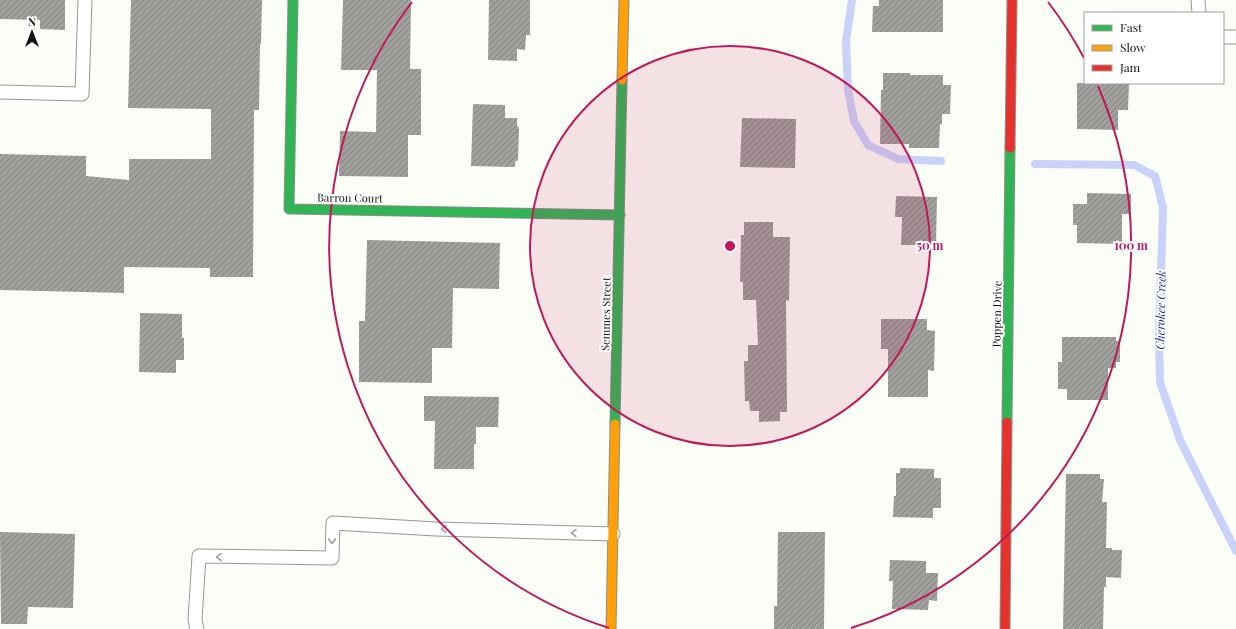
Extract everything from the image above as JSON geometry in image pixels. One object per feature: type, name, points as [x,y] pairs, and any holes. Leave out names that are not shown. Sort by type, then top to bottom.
[{"type":"street","name":"Barron Court","points":[[293,0],[289,209],[620,215]]},
{"type":"street","name":"Semmes Street","points":[[611,629],[624,0]]},
{"type":"street","name":"Poppen Drive","points":[[1005,629],[1012,0]]},
{"type":"lane","points":[[0,92],[82,94],[85,0]]},
{"type":"lane","points":[[1198,0],[1199,12]]},
{"type":"lane","points":[[1224,37],[1236,37]]},
{"type":"lane","points":[[196,629],[195,620],[199,556],[332,558],[333,523],[436,529],[613,534]]},
{"type":"building","points":[[0,0],[65,0],[65,30],[40,29],[40,20],[0,19]]},
{"type":"building","points":[[131,0],[262,0],[259,110],[254,110],[253,277],[210,277],[210,268],[124,267],[124,293],[0,290],[0,154],[86,156],[86,176],[129,180],[129,159],[211,159],[211,109],[128,108]]},
{"type":"building","points":[[343,0],[411,0],[410,69],[421,69],[421,135],[408,135],[408,177],[339,176],[340,131],[376,132],[377,70],[341,70]]},
{"type":"building","points":[[489,0],[530,0],[530,35],[526,35],[525,50],[517,49],[517,61],[488,60]]},
{"type":"building","points":[[879,0],[943,0],[943,32],[872,32],[873,6],[879,6]]},
{"type":"building","points":[[883,73],[943,75],[943,85],[951,85],[950,114],[942,114],[939,148],[909,148],[909,144],[880,144],[881,90],[883,90]]},
{"type":"building","points":[[1077,83],[1129,84],[1128,110],[1118,110],[1118,130],[1077,129]]},
{"type":"building","points":[[473,104],[505,105],[505,118],[517,118],[517,126],[519,128],[518,160],[515,162],[515,167],[471,166]]},
{"type":"building","points":[[742,118],[796,119],[795,168],[740,167]]},
{"type":"building","points":[[1087,193],[1131,194],[1131,214],[1122,214],[1122,244],[1077,243],[1077,225],[1073,225],[1073,204],[1087,204]]},
{"type":"building","points":[[896,196],[937,197],[936,245],[901,245],[902,217],[895,217]]},
{"type":"building","points":[[744,222],[773,222],[773,237],[790,237],[789,301],[786,300],[787,412],[780,412],[780,421],[759,422],[759,411],[750,411],[749,401],[745,401],[744,361],[748,361],[748,345],[758,345],[756,300],[743,300],[743,282],[740,282],[741,235],[744,235]]},
{"type":"building","points":[[367,240],[500,243],[499,289],[453,288],[452,348],[432,348],[432,383],[359,382],[359,321],[365,321]]},
{"type":"building","points":[[140,313],[182,314],[184,360],[176,360],[176,373],[139,372]]},
{"type":"building","points":[[881,319],[927,319],[927,330],[935,331],[934,371],[928,370],[928,397],[888,397],[888,349],[881,349]]},
{"type":"building","points":[[1062,337],[1116,337],[1116,341],[1120,341],[1120,362],[1116,362],[1116,368],[1108,368],[1108,400],[1067,400],[1067,389],[1058,389],[1058,362],[1062,362]]},
{"type":"building","points":[[424,396],[499,397],[498,427],[476,427],[474,469],[434,469],[435,421],[424,421]]},
{"type":"building","points":[[900,468],[934,469],[934,478],[941,478],[941,508],[933,508],[933,518],[893,517],[894,496],[896,496],[896,473],[900,473]]},
{"type":"building","points":[[1066,474],[1100,474],[1100,479],[1104,479],[1102,502],[1107,502],[1106,548],[1112,548],[1112,550],[1122,550],[1121,578],[1106,577],[1106,587],[1104,587],[1103,629],[1063,629]]},
{"type":"building","points":[[0,532],[75,534],[73,608],[28,607],[27,624],[1,624]]},
{"type":"building","points":[[778,532],[825,532],[824,629],[774,629],[774,606],[777,606]]},
{"type":"building","points":[[890,560],[926,561],[926,573],[938,573],[937,601],[929,600],[928,610],[892,609],[893,581],[889,581]]},
{"type":"waterway","name":"Cherokee Creek","points":[[852,0],[846,41],[848,90],[854,121],[868,145],[898,159],[941,161]]},
{"type":"waterway","name":"Cherokee Creek","points":[[1035,164],[1134,165],[1155,176],[1163,207],[1159,338],[1160,382],[1180,440],[1236,551]]},
{"type":"traffic: fast","points":[[293,0],[289,209],[620,215]]},
{"type":"traffic: fast","points":[[615,424],[622,80]]},
{"type":"traffic: fast","points":[[1007,422],[1010,148]]},
{"type":"traffic: slow","points":[[622,80],[624,0]]},
{"type":"traffic: slow","points":[[611,629],[615,424]]},
{"type":"traffic: jam","points":[[1010,148],[1012,0]]},
{"type":"traffic: jam","points":[[1005,629],[1007,422]]}]
